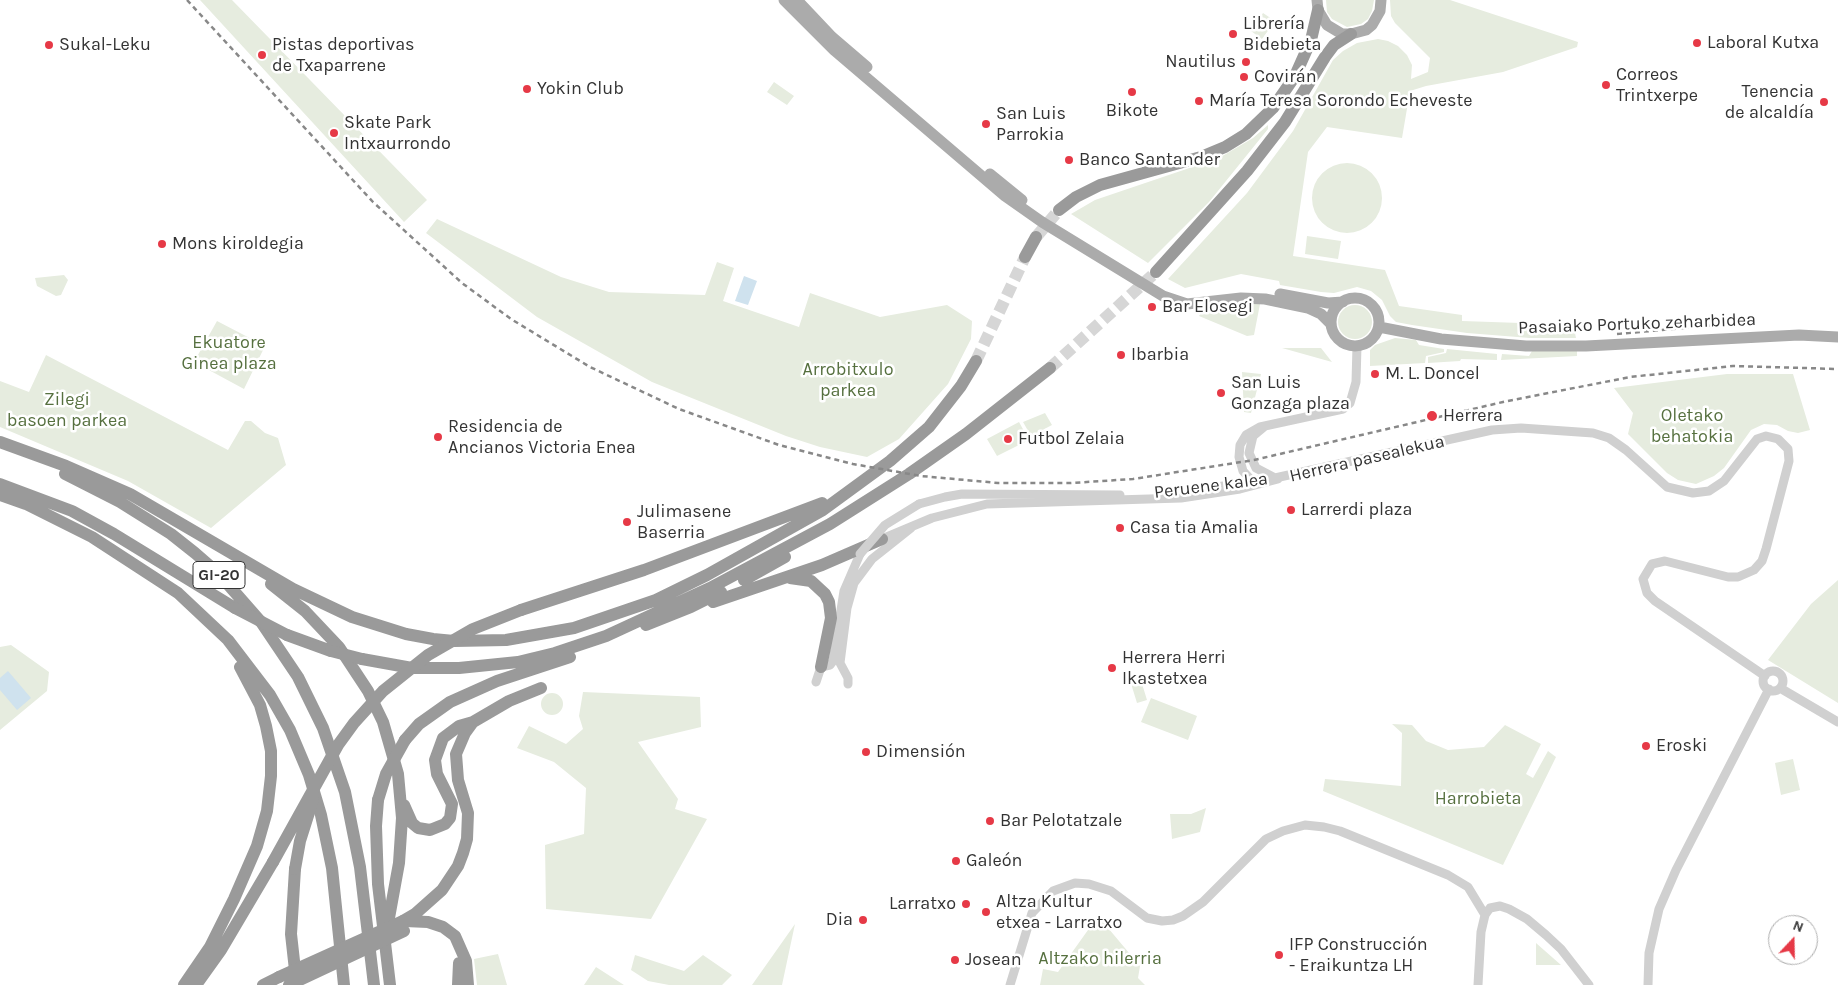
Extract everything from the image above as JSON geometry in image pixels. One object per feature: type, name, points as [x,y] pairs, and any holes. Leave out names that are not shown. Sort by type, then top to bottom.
[{"type":"highway","points":[[1058,210],[1076,197],[1100,185],[1201,157],[1225,147],[1246,134],[1273,108],[1294,76],[1311,40],[1317,3]]},
{"type":"highway","points":[[1156,272],[1247,171],[1285,122],[1334,45],[1351,34]]},
{"type":"highway","points":[[1025,258],[1036,237]]},
{"type":"highway","points":[[0,442],[101,480],[156,508],[293,589],[352,617],[406,634],[447,640],[476,641],[536,636],[574,628],[615,616],[656,600],[707,576],[823,510],[897,456],[929,428],[961,386],[976,361]]},
{"type":"highway","points":[[691,607],[771,566],[830,524],[909,474],[966,434],[1050,368]]},
{"type":"highway","name":"GI-20","points":[[0,449],[66,474],[120,502],[171,534],[218,573],[261,622],[298,677],[323,728],[345,792],[360,867],[374,985]]},
{"type":"highway","points":[[0,484],[34,495],[88,520],[235,608],[287,635],[331,651],[362,659],[412,668],[459,668],[518,662],[584,643],[618,636]]},
{"type":"highway","name":"GI-20","points":[[0,495],[58,519],[122,555],[178,593],[228,640],[270,695],[290,730],[309,775],[321,815],[332,868],[344,985]]},
{"type":"highway","points":[[196,985],[222,950],[274,862],[327,765],[354,723],[400,676],[428,655],[473,629],[521,610],[644,570],[841,496]]},
{"type":"highway","points":[[156,508],[288,596],[331,637],[358,674],[375,704],[391,747],[406,813],[418,828],[430,830],[445,824],[450,818],[452,804],[437,774],[436,754],[443,738],[459,726],[473,722],[509,701],[540,688]]},
{"type":"highway","points":[[584,643],[710,588],[830,524]]},
{"type":"highway","points":[[398,985],[379,858],[376,826],[378,800],[386,774],[406,740],[433,713],[466,694],[603,645],[618,636],[691,607],[830,562],[882,539]]},
{"type":"highway","points":[[780,579],[803,578],[811,581],[825,594],[829,602],[831,618],[821,667]]},
{"type":"highway","points":[[184,985],[210,947],[246,873],[262,828],[270,793],[271,751],[266,726],[250,682],[233,656],[228,640]]},
{"type":"highway","points":[[403,926],[442,890],[454,873],[463,853],[467,839],[468,813],[458,780],[456,754],[465,733],[473,722]]},
{"type":"highway","points":[[296,985],[291,934],[295,869],[305,824],[327,765]]},
{"type":"highway","points":[[389,918],[400,863],[401,796]]},
{"type":"highway","points":[[379,858],[378,884],[390,985]]},
{"type":"highway","points":[[264,985],[284,981],[403,926],[428,922],[442,927],[455,936],[466,961],[468,985]]},
{"type":"highway","points":[[403,926],[412,929],[426,929],[445,937],[453,947],[459,963],[458,985]]},
{"type":"main road","points":[[784,0],[834,50],[1005,196],[1042,222],[1162,296],[1187,304],[1241,298],[1265,299],[1315,310],[1331,324],[1339,340],[1356,346],[1369,342],[1379,326],[1378,313],[1369,302],[1356,298],[1343,302],[1328,303],[1257,291],[1187,297],[1166,290],[1019,198],[832,37],[797,0]]},
{"type":"main road","points":[[1317,3],[1327,25],[1342,34],[1351,34],[1366,30],[1372,25],[1380,11],[1381,0]]},
{"type":"main road","points":[[1331,324],[1334,311],[1343,302]]},
{"type":"main road","name":"Pasaiako Portuko zeharbidea","points":[[1379,326],[1441,339],[1526,346],[1582,346],[1799,335],[1838,337]]},
{"type":"street","points":[[1226,486],[1237,478],[1240,466],[1238,451],[1242,440],[1254,428],[1326,414],[1343,409],[1350,403],[1356,382],[1356,346]]},
{"type":"street","points":[[1208,495],[1215,491],[1244,485],[1250,480],[1253,463],[1249,453],[1251,441],[1256,432],[1266,426]]},
{"type":"street","name":"Herrera pasealekua","points":[[1253,463],[1265,474],[1281,478],[1492,430],[1521,428],[1583,432],[1609,438],[1626,450],[1667,487],[1693,493],[1708,490],[1724,481],[1757,439],[1766,436],[1778,438],[1788,449],[1789,461],[1764,555],[1754,570],[1738,578],[1728,577],[1665,561],[1652,564],[1643,578],[1647,593],[1655,601],[1765,676]]},
{"type":"street","points":[[1240,466],[1250,480],[1264,484]]},
{"type":"street","name":"Peruene kalea","points":[[821,667],[830,665],[833,661],[837,629],[847,581],[860,554],[885,525],[919,504],[945,496],[962,494],[1167,493],[1226,486],[1250,480],[1281,478]]},
{"type":"street","name":"Peruene kalea","points":[[882,539],[944,514],[987,504],[1167,499],[1208,495],[1264,484],[1281,478]]},
{"type":"street","name":"Peruene kalea","points":[[848,684],[848,678],[841,668],[840,655],[847,608],[854,584],[872,559],[904,535],[913,525]]},
{"type":"street","points":[[816,682],[821,667]]},
{"type":"street","points":[[1780,688],[1783,678],[1779,673],[1773,671],[1765,676],[1765,685],[1769,689],[1775,690],[1780,688],[1838,722]]},
{"type":"street","points":[[1648,985],[1651,944],[1659,909],[1704,813],[1769,689]]},
{"type":"street","points":[[1010,985],[1032,913],[1053,891],[1075,883],[1089,884],[1111,891],[1147,918],[1162,922],[1173,920],[1184,916],[1203,902],[1261,843],[1283,831],[1304,825],[1340,831],[1448,875],[1468,887],[1484,915],[1478,985]]},
{"type":"street","points":[[1484,915],[1490,908],[1500,906],[1509,908],[1527,919],[1561,949],[1589,985]]},
{"type":"green space","points":[[200,0],[232,0],[427,200],[404,222]]},
{"type":"green space","points":[[1326,0],[1374,0],[1368,19],[1361,24],[1347,27],[1332,19],[1327,12]]},
{"type":"green space","points":[[1390,0],[1450,0],[1578,42],[1577,47],[1503,72],[1426,86],[1410,91],[1402,138],[1327,127],[1308,152],[1293,256],[1385,270],[1399,306],[1462,315],[1462,321],[1550,324],[1550,333],[1575,333],[1576,338],[1530,338],[1467,333],[1396,322],[1390,316],[1382,300],[1371,291],[1357,287],[1334,293],[1321,292],[1280,285],[1279,281],[1241,274],[1185,288],[1168,279],[1247,193],[1293,131],[1333,60],[1343,51],[1357,43],[1378,39],[1388,41],[1398,46],[1407,55],[1412,65],[1411,79],[1428,72],[1430,58],[1395,23],[1391,16]]},
{"type":"green space","points":[[1263,13],[1275,21],[1262,39],[1251,31]]},
{"type":"green space","points":[[774,82],[794,96],[787,105],[767,92]]},
{"type":"green space","points":[[1268,125],[1268,129],[1209,202],[1148,263],[1071,214],[1095,200],[1219,158],[1253,138]]},
{"type":"green space","points":[[1340,163],[1354,163],[1367,168],[1377,178],[1382,191],[1382,205],[1377,218],[1367,228],[1354,233],[1340,233],[1327,228],[1317,218],[1312,205],[1312,191],[1317,178],[1327,168]]},
{"type":"green space","name":"Arrobitxulo parkea","points":[[437,219],[561,277],[609,292],[705,295],[717,262],[734,268],[723,301],[799,327],[810,293],[880,317],[947,305],[972,321],[971,339],[948,384],[899,439],[867,457],[820,447],[786,436],[652,382],[537,317],[426,233]]},
{"type":"green space","points":[[1307,236],[1341,241],[1338,259],[1305,254]]},
{"type":"green space","points":[[64,275],[68,280],[61,295],[56,296],[37,286],[35,278]]},
{"type":"green space","points":[[1231,302],[1260,304],[1254,335],[1247,336],[1199,316],[1207,304]]},
{"type":"green space","points":[[1355,305],[1367,310],[1372,322],[1367,334],[1355,339],[1343,334],[1338,322],[1343,310]]},
{"type":"green space","name":"Ekuatore Ginea plaza","points":[[217,321],[265,346],[244,389],[194,362]]},
{"type":"green space","points":[[1395,338],[1416,340],[1419,345],[1444,349],[1444,352],[1426,356],[1425,363],[1370,366],[1370,350],[1375,345]]},
{"type":"green space","points":[[1282,348],[1321,348],[1332,362]]},
{"type":"green space","points":[[1447,349],[1497,354],[1497,360],[1461,359],[1460,361],[1428,363],[1428,357],[1446,353]]},
{"type":"green space","points":[[1532,351],[1577,351],[1577,356],[1501,360],[1502,354],[1529,356]]},
{"type":"green space","name":"Zilegi basoen parkea","points":[[46,355],[228,450],[245,421],[251,421],[265,433],[278,438],[286,465],[211,528],[128,481],[0,427],[0,381],[29,392]]},
{"type":"green space","points":[[1242,372],[1261,374],[1251,413],[1244,412]]},
{"type":"green space","name":"Oletako behatokia","points":[[1727,374],[1793,374],[1810,430],[1798,433],[1788,431],[1777,425],[1764,424],[1751,430],[1724,468],[1714,476],[1696,484],[1678,480],[1667,473],[1628,434],[1633,413],[1614,388]]},
{"type":"green space","points":[[1045,413],[1052,425],[1031,436],[1023,422]]},
{"type":"green space","name":"Futbol Zelaia","points":[[1019,422],[1029,440],[997,456],[987,439]]},
{"type":"green space","points":[[1838,580],[1838,703],[1768,660],[1811,604]]},
{"type":"green space","points":[[11,645],[49,672],[47,691],[0,730],[0,647]]},
{"type":"green space","points":[[1139,674],[1147,700],[1137,703],[1129,677]]},
{"type":"green space","points":[[583,692],[700,697],[701,727],[638,742],[678,799],[675,809],[707,819],[651,919],[546,909],[545,845],[584,834],[586,788],[554,762],[517,748],[529,726],[566,744],[583,729],[579,716]]},
{"type":"green space","points":[[552,693],[560,696],[563,704],[560,712],[552,715],[544,712],[541,704],[544,696]]},
{"type":"green space","points":[[1151,698],[1197,716],[1188,740],[1141,722]]},
{"type":"green space","name":"Harrobieta","points":[[1392,724],[1412,725],[1426,741],[1448,750],[1484,747],[1505,725],[1541,744],[1526,774],[1533,778],[1548,751],[1556,757],[1503,865],[1323,791],[1325,779],[1401,786],[1402,733]]},
{"type":"green space","points":[[1793,759],[1800,790],[1781,795],[1775,763]]},
{"type":"green space","points":[[1206,808],[1200,832],[1172,839],[1170,814],[1191,814]]},
{"type":"green space","name":"Altzako hilerria","points":[[1098,916],[1140,966],[1138,978],[1145,985],[1040,985],[1043,969],[1058,972]]},
{"type":"green space","points":[[795,924],[782,985],[752,985]]},
{"type":"green space","points":[[1536,943],[1561,965],[1536,965]]},
{"type":"green space","points":[[498,954],[507,985],[477,985],[474,959]]},
{"type":"green space","points":[[635,955],[684,971],[703,955],[732,975],[722,985],[669,985],[648,981],[631,970]]},
{"type":"green space","points":[[596,967],[624,985],[584,985]]},
{"type":"water","points":[[744,276],[757,281],[748,305],[735,301]]},
{"type":"water","points":[[8,671],[31,698],[17,710],[0,690],[0,678]]},
{"type":"tunnel","points":[[1036,237],[1059,210]]},
{"type":"tunnel","points":[[976,361],[1025,257]]},
{"type":"tunnel","points":[[1050,368],[1156,272]]},
{"type":"railway","points":[[187,0],[373,202],[462,283],[511,319],[590,367],[679,409],[779,445],[853,464],[921,476],[998,483],[1071,483],[1133,479],[1254,460],[1503,402],[1630,377],[1733,366],[1838,369]]},
{"type":"railway","points":[[1617,334],[1717,325]]},
{"type":"place","name":"Librería Bidebieta","points":[[1233,34]]},
{"type":"place","name":"Laboral Kutxa","points":[[1697,43]]},
{"type":"place","name":"Sukal-Leku","points":[[49,45]]},
{"type":"place","name":"Pistas deportivas de Txaparrene","points":[[262,55]]},
{"type":"place","name":"Nautilus","points":[[1246,62]]},
{"type":"place","name":"Covirán","points":[[1244,77]]},
{"type":"place","name":"Correos Trintxerpe","points":[[1606,85]]},
{"type":"place","name":"Yokin Club","points":[[527,89]]},
{"type":"place","name":"Bikote","points":[[1132,92]]},
{"type":"place","name":"María Teresa Sorondo Echeveste","points":[[1199,101]]},
{"type":"place","name":"Tenencia de alcaldía","points":[[1824,102]]},
{"type":"place","name":"San Luis Parrokia","points":[[986,124]]},
{"type":"place","name":"Skate Park Intxaurrondo","points":[[334,133]]},
{"type":"place","name":"Banco Santander","points":[[1069,160]]},
{"type":"place","name":"Mons kiroldegia","points":[[162,244]]},
{"type":"place","name":"Bar Elosegi","points":[[1152,307]]},
{"type":"place","name":"Ibarbia","points":[[1121,355]]},
{"type":"place","name":"M. L. Doncel","points":[[1375,374]]},
{"type":"place","name":"San Luis Gonzaga plaza","points":[[1221,393]]},
{"type":"place","name":"Herrera","points":[[1432,416]]},
{"type":"place","name":"Residencia de Ancianos Victoria Enea","points":[[438,437]]},
{"type":"place","name":"Futbol Zelaia","points":[[1008,439]]},
{"type":"place","name":"Larrerdi plaza","points":[[1291,510]]},
{"type":"place","name":"Julimasene Baserria","points":[[627,522]]},
{"type":"place","name":"Casa tia Amalia","points":[[1120,528]]},
{"type":"place","name":"Herrera Herri Ikastetxea","points":[[1112,668]]},
{"type":"place","name":"Eroski","points":[[1646,746]]},
{"type":"place","name":"Dimensión","points":[[866,752]]},
{"type":"place","name":"Bar Pelotatzale","points":[[990,821]]},
{"type":"place","name":"Galeón","points":[[956,861]]},
{"type":"place","name":"Larratxo","points":[[966,904]]},
{"type":"place","name":"Altza Kultur etxea - Larratxo","points":[[986,912]]},
{"type":"place","name":"Dia","points":[[863,920]]},
{"type":"place","name":"IFP Construcción - Eraikuntza LH","points":[[1279,955]]},
{"type":"place","name":"Josean","points":[[955,960]]}]
